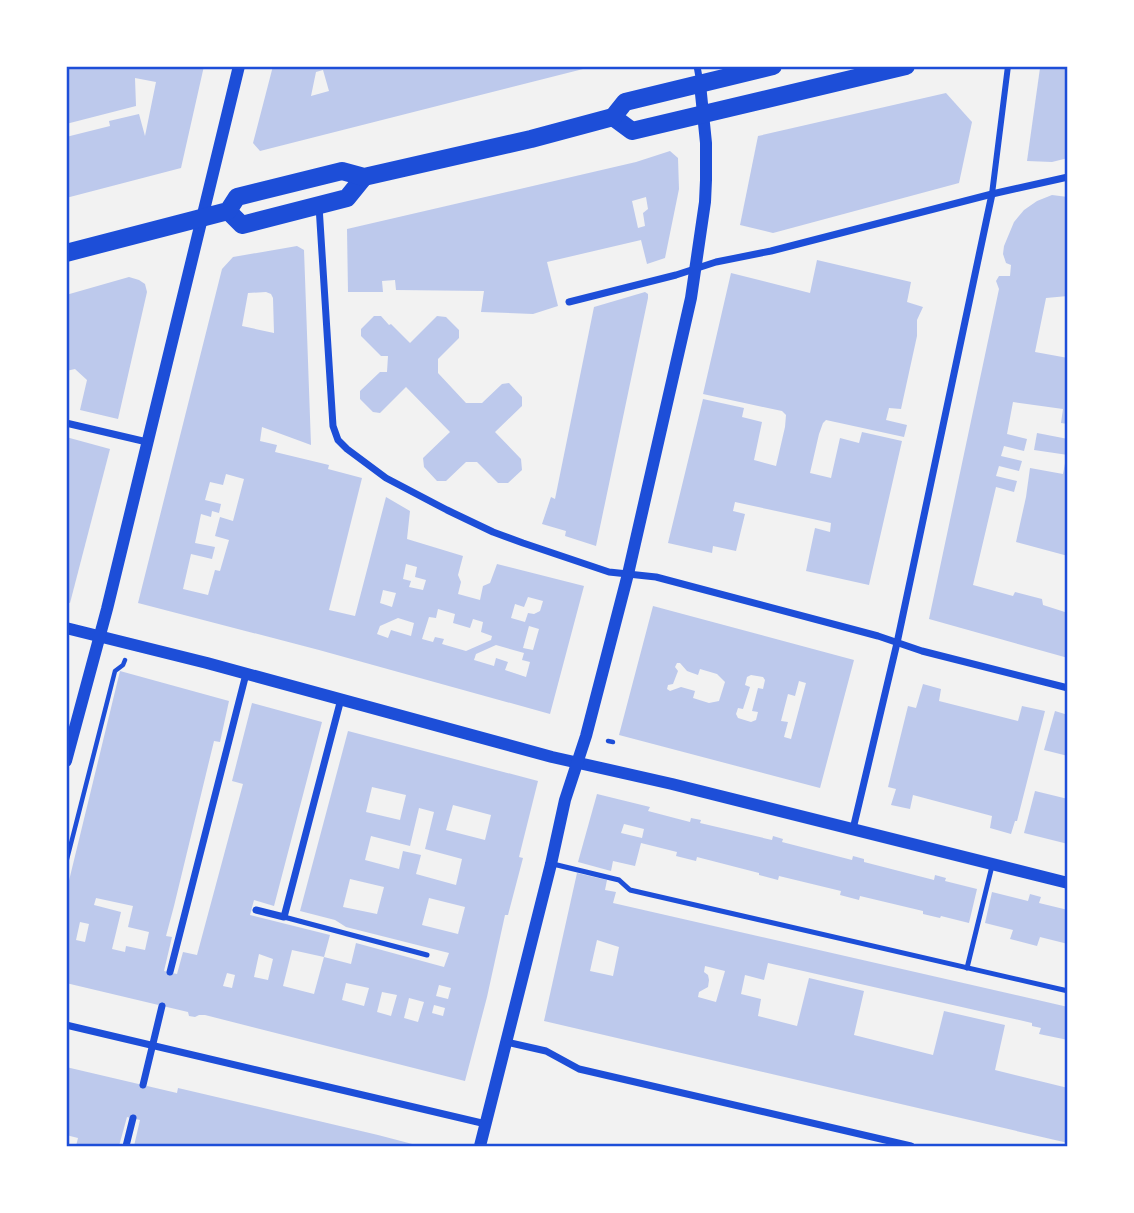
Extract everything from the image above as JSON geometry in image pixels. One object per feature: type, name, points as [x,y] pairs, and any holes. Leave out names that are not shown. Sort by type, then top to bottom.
[{"type":"highway","points":[[66,253],[228,211],[237,197],[342,170],[364,177],[531,139],[613,117],[625,102],[699,75],[773,66]]},
{"type":"highway","points":[[613,117],[632,131],[906,66]]},
{"type":"highway","points":[[228,211],[242,225],[347,198],[364,177]]},
{"type":"street","points":[[66,761],[239,66]]},
{"type":"street","points":[[853,829],[897,643],[992,194],[1008,66]]},
{"type":"street","points":[[480,1146],[565,800],[628,574],[691,298],[706,180],[706,143],[699,75]]},
{"type":"street","points":[[569,302],[716,262],[771,251],[1068,177]]},
{"type":"street","points":[[319,205],[333,426],[338,440],[347,449],[386,478],[493,532],[610,572],[656,577],[1068,688]]},
{"type":"street","points":[[66,423],[147,442]]},
{"type":"street","points":[[66,628],[577,763],[672,784],[1068,883]]},
{"type":"street","points":[[170,972],[246,674]]},
{"type":"street","points":[[257,910],[284,917],[341,699]]},
{"type":"street","points":[[143,1085],[162,1006]]},
{"type":"street","points":[[66,1025],[486,1124]]},
{"type":"street","points":[[506,1042],[546,1051],[579,1069],[911,1146]]},
{"type":"street","points":[[126,1146],[133,1118]]},
{"type":"lane","points":[[551,864],[619,880],[630,890],[1068,991]]},
{"type":"lane","points":[[967,968],[993,864]]},
{"type":"lane","points":[[284,917],[427,955]]},
{"type":"path","points":[[66,863],[115,671],[126,659]]},
{"type":"building","points":[[66,66],[204,66],[181,168],[66,198],[66,137],[110,126],[109,121],[139,114],[145,136],[156,82],[135,78],[136,106],[66,124]]},
{"type":"building","points":[[273,66],[591,67],[260,151],[253,143]],"holes":[[[323,70],[329,91],[311,96],[316,72]]]},
{"type":"building","points":[[1068,66],[1068,158],[1052,162],[1027,161],[1040,68]]},
{"type":"building","points":[[946,93],[972,122],[959,183],[773,233],[740,225],[758,136]]},
{"type":"building","points":[[670,151],[678,158],[679,189],[665,258],[647,264],[641,240],[547,262],[558,306],[533,314],[481,312],[484,291],[396,290],[395,280],[382,281],[383,292],[348,292],[347,229],[636,162]],"holes":[[[646,197],[648,209],[643,213],[645,226],[638,228],[632,201]]]},
{"type":"building","points":[[1052,195],[1068,197],[1068,296],[1046,298],[1035,352],[1068,358],[1068,424],[1061,423],[1063,409],[1013,402],[1007,434],[1027,439],[1024,451],[1004,446],[1001,456],[1022,461],[1019,471],[999,466],[996,476],[1017,481],[1014,492],[996,487],[973,585],[1013,596],[1015,592],[1042,599],[1043,605],[1068,613],[1068,658],[929,619],[999,289],[996,281],[999,276],[1010,276],[1011,265],[1006,263],[1004,246],[1014,222],[1024,210]]},
{"type":"building","points":[[297,246],[304,250],[311,445],[262,427],[260,441],[277,445],[275,452],[329,465],[328,469],[362,478],[329,610],[355,616],[386,497],[410,511],[407,539],[463,556],[458,575],[461,582],[458,594],[480,600],[483,586],[490,583],[497,564],[584,586],[550,714],[138,603],[222,269],[233,257]],"holes":[[[248,293],[271,294],[274,333],[242,326]],[[226,474],[244,479],[233,521],[220,517],[215,536],[229,540],[220,571],[215,570],[208,595],[183,589],[191,554],[212,559],[215,547],[195,543],[201,514],[211,517],[212,511],[219,513],[221,504],[205,500],[210,482],[223,485]],[[406,564],[417,567],[415,577],[426,580],[423,590],[409,587],[411,581],[403,579]],[[383,590],[396,593],[392,607],[380,603]],[[528,597],[543,601],[540,611],[528,613],[525,622],[511,618],[515,604],[524,607]],[[438,609],[455,614],[453,623],[470,628],[473,619],[483,622],[481,632],[492,636],[491,640],[466,651],[442,644],[444,639],[435,637],[433,642],[422,639],[429,617],[436,618]],[[398,618],[414,623],[411,636],[391,630],[388,638],[377,634],[380,626]],[[529,626],[539,629],[533,650],[523,648]],[[496,645],[524,653],[522,660],[530,662],[526,677],[505,670],[508,662],[496,658],[494,666],[474,660],[476,654]]]},
{"type":"building","points":[[817,260],[911,282],[907,302],[923,307],[917,320],[917,336],[901,409],[889,408],[886,420],[907,425],[904,437],[826,420],[819,434],[810,473],[831,478],[840,438],[859,443],[862,432],[902,441],[869,585],[806,571],[815,528],[830,532],[831,523],[735,502],[733,511],[745,514],[736,551],[713,546],[712,553],[668,543],[703,399],[744,408],[742,417],[762,422],[754,460],[776,466],[785,427],[786,415],[782,411],[703,394],[731,273],[810,293]]},
{"type":"building","points":[[129,277],[145,284],[147,292],[118,419],[80,410],[87,380],[75,369],[66,371],[66,295]]},
{"type":"building","points":[[645,292],[648,298],[596,546],[565,536],[566,531],[542,524],[551,497],[555,499],[594,307]]},
{"type":"building","points":[[374,316],[381,316],[410,343],[437,316],[446,317],[459,330],[459,338],[438,359],[438,373],[466,403],[482,403],[502,384],[509,383],[522,397],[522,406],[495,432],[521,459],[522,470],[508,483],[498,483],[477,462],[466,462],[446,481],[437,481],[424,467],[423,458],[450,432],[406,387],[380,413],[373,412],[360,399],[360,391],[380,372],[387,372],[388,356],[381,356],[361,336],[361,329]]},
{"type":"building","points":[[1037,433],[1068,439],[1068,455],[1034,450]]},
{"type":"building","points":[[66,437],[110,449],[70,603],[66,602]]},
{"type":"building","points":[[1066,458],[1068,506],[1065,523],[1068,524],[1068,556],[1016,542],[1030,468],[1063,474]]},
{"type":"building","points":[[653,606],[854,660],[820,788],[619,735]],"holes":[[[677,663],[698,675],[700,669],[717,674],[725,682],[719,701],[709,703],[693,698],[695,691],[681,687],[670,691],[667,689],[668,685],[673,684],[678,671],[675,667]],[[751,675],[763,677],[765,680],[763,689],[758,688],[752,711],[758,712],[756,720],[751,722],[738,718],[736,714],[738,708],[743,709],[750,687],[745,685],[747,677]],[[799,681],[806,683],[791,739],[784,737],[788,722],[781,721],[788,694],[795,696]]]},
{"type":"building","points":[[120,671],[229,701],[220,742],[214,741],[166,936],[172,937],[164,971],[177,974],[183,952],[197,955],[243,784],[232,781],[252,703],[322,722],[274,906],[254,900],[250,915],[330,935],[324,957],[351,964],[356,943],[444,967],[449,953],[346,927],[335,920],[300,911],[348,731],[538,781],[519,857],[523,858],[508,915],[505,915],[465,1081],[205,1015],[189,1016],[188,1012],[66,983],[66,893]],"holes":[[[372,787],[406,795],[400,820],[366,812]],[[453,805],[491,815],[485,840],[446,830]],[[419,808],[434,812],[425,849],[462,859],[456,885],[416,874],[421,855],[403,851],[399,869],[365,860],[371,836],[410,846]],[[350,879],[384,887],[377,914],[343,907]],[[96,898],[133,906],[128,927],[149,932],[145,950],[126,946],[125,952],[112,949],[121,912],[94,905]],[[429,898],[465,907],[458,934],[422,925]],[[80,922],[89,924],[85,942],[76,940]],[[292,950],[324,957],[314,994],[283,986]],[[259,954],[273,959],[268,980],[254,977]],[[227,973],[235,975],[232,988],[223,986]],[[346,983],[369,988],[364,1006],[342,1000]],[[439,985],[451,988],[448,999],[436,996]],[[382,992],[397,995],[391,1016],[377,1012]],[[409,998],[424,1002],[418,1022],[404,1018]],[[434,1005],[445,1008],[443,1016],[432,1013]]]},
{"type":"building","points":[[923,684],[941,689],[939,701],[1018,721],[1022,706],[1045,711],[1017,821],[1011,834],[990,828],[992,816],[913,795],[910,809],[891,805],[896,789],[888,787],[908,706],[916,708]]},
{"type":"building","points":[[1055,711],[1068,715],[1068,756],[1044,750]]},
{"type":"building","points":[[1035,791],[1068,799],[1068,844],[1024,833]]},
{"type":"building","points":[[597,794],[650,807],[648,811],[690,822],[691,818],[701,820],[700,823],[772,840],[773,836],[783,839],[782,842],[852,860],[853,856],[864,859],[864,862],[934,880],[935,875],[946,878],[945,881],[977,889],[969,923],[923,914],[923,911],[860,896],[859,900],[840,895],[841,891],[779,876],[778,880],[697,857],[696,861],[676,856],[677,852],[641,843],[635,866],[613,861],[611,871],[578,862]],"holes":[[[624,824],[644,829],[642,838],[621,833]]]},
{"type":"building","points":[[577,873],[607,880],[605,890],[616,892],[613,903],[1068,1007],[1068,1040],[1039,1034],[1041,1028],[1032,1026],[1032,1023],[768,963],[764,980],[745,975],[741,994],[761,999],[758,1016],[797,1026],[809,978],[864,991],[854,1035],[933,1055],[944,1011],[1005,1025],[995,1070],[1068,1088],[1068,1143],[544,1021]],"holes":[[[597,940],[619,947],[613,976],[590,971]],[[705,966],[725,971],[716,1002],[698,997],[699,992],[708,987]]]},
{"type":"building","points":[[992,892],[1028,901],[1030,894],[1041,897],[1039,903],[1068,910],[1068,944],[1040,937],[1037,946],[1010,939],[1013,930],[985,923]]},
{"type":"building","points":[[66,1067],[177,1093],[178,1088],[420,1146],[134,1146],[140,1120],[127,1117],[119,1146],[76,1146],[78,1138],[66,1135]]}]
